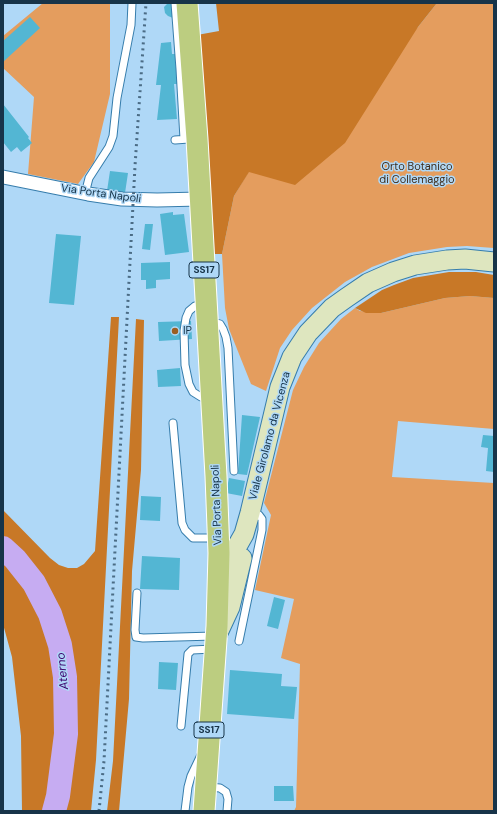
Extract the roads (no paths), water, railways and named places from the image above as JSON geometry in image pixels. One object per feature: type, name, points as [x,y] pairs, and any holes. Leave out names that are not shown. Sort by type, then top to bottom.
[{"type":"main road","name":"Via Porta Napoli","points":[[187,3],[190,139],[200,199],[219,564],[216,643],[204,811]]},
{"type":"main road","name":"Viale Girolamo da Vicenza","points":[[216,643],[230,607],[240,554],[273,415],[286,371],[299,345],[308,333],[332,308],[357,290],[383,276],[425,262],[447,260],[484,260],[494,262]]},
{"type":"main road","points":[[218,537],[222,544],[228,548],[234,548],[240,554],[237,568],[231,571],[219,564]]},
{"type":"street","name":"Via Porta Napoli","points":[[3,177],[85,194],[134,200],[200,199]]},
{"type":"lane","points":[[85,194],[89,178],[109,147],[113,136],[118,92],[131,25],[132,3]]},
{"type":"lane","points":[[175,3],[180,69],[190,139],[175,140]]},
{"type":"lane","points":[[206,313],[216,323],[220,324],[226,337],[228,348],[234,471]]},
{"type":"lane","points":[[173,423],[182,523],[185,530],[193,538],[218,537]]},
{"type":"lane","points":[[239,641],[262,530],[262,519],[259,515],[250,512]]},
{"type":"lane","points":[[137,593],[136,637],[216,643]]},
{"type":"lane","points":[[181,726],[188,654],[192,650],[216,643]]},
{"type":"lane","points":[[185,811],[191,776],[209,732]]},
{"type":"lane","points":[[205,787],[218,788],[224,791],[228,799],[228,811]]},
{"type":"waterway","name":"Aterno","points":[[3,548],[15,559],[34,583],[50,614],[60,645],[65,677],[66,734],[58,796],[54,811]]},
{"type":"railway","points":[[99,811],[104,761],[135,166],[146,3]]},
{"type":"place","name":"IP","points":[[175,331]]},
{"type":"park label","name":"Orto Botanico di Collemaggio","points":[[417,173]]}]
